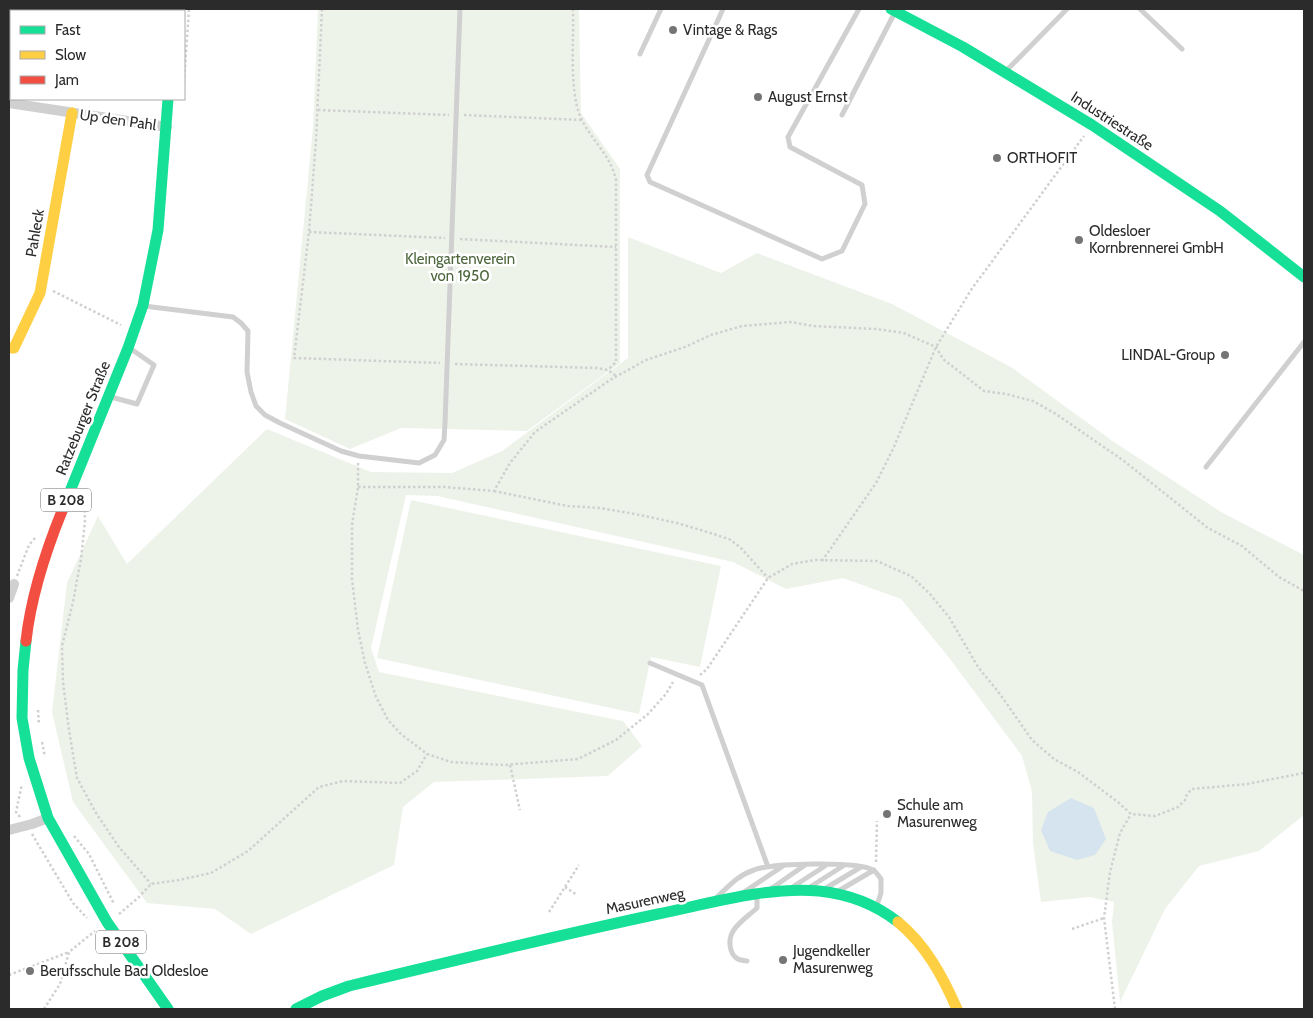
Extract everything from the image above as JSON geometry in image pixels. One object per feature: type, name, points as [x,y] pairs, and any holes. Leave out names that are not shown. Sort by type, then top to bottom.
[{"type":"main road","name":"Industriestraße","points":[[893,10],[1006,72],[1092,124],[1220,211],[1304,277]]},
{"type":"main road","name":"Ratzeburger Straße","points":[[168,100],[158,230],[143,306],[128,348],[45,552],[28,622],[23,670],[22,718],[29,758],[48,818],[107,922],[168,1009]]},
{"type":"main road","name":"Pahleck","points":[[9,348],[14,348],[40,293],[72,113]]},
{"type":"main road","name":"Masurenweg","points":[[296,1009],[322,996],[349,986],[556,936],[711,902],[760,894],[803,891],[852,898],[876,908],[911,933],[928,952],[939,970],[957,1009]]},
{"type":"street","name":"Up den Pahl","points":[[9,103],[167,127]]},
{"type":"street","points":[[9,598],[14,584]]},
{"type":"street","points":[[9,830],[48,818]]},
{"type":"lane","points":[[143,306],[233,317],[241,323],[248,332],[247,372],[256,406],[265,415],[294,430],[359,456],[419,463],[435,455],[444,440],[460,9]]},
{"type":"lane","points":[[640,54],[661,9]]},
{"type":"lane","points":[[723,9],[712,37],[647,175],[650,182],[822,259],[842,251],[865,204],[862,185],[790,147],[788,137],[859,9]]},
{"type":"lane","points":[[1006,72],[1067,9]]},
{"type":"lane","points":[[1140,9],[1182,49]]},
{"type":"lane","points":[[842,115],[893,10]]},
{"type":"lane","points":[[1206,467],[1304,342]]},
{"type":"lane","points":[[108,396],[137,404],[154,366],[128,348]]},
{"type":"lane","points":[[650,663],[702,685],[768,867]]},
{"type":"lane","points":[[735,898],[785,864]]},
{"type":"lane","points":[[711,902],[734,880],[755,869],[785,864],[826,865],[862,867],[874,870],[881,879],[881,893],[876,908]]},
{"type":"lane","points":[[747,961],[738,960],[732,954],[731,934],[757,908],[760,894],[806,865]]},
{"type":"lane","points":[[786,892],[826,865]]},
{"type":"lane","points":[[803,891],[843,866]]},
{"type":"lane","points":[[819,892],[862,867]]},
{"type":"lane","points":[[834,894],[874,870]]},
{"type":"path","points":[[185,67],[189,9]]},
{"type":"path","points":[[294,358],[309,232],[322,9]]},
{"type":"path","points":[[573,9],[574,90],[580,117],[613,167],[616,180],[616,362],[608,370]]},
{"type":"path","points":[[822,561],[876,484],[893,449],[936,347],[971,290],[1092,124]]},
{"type":"path","points":[[309,232],[616,247]]},
{"type":"path","points":[[42,285],[121,325]]},
{"type":"path","points":[[119,333],[124,317]]},
{"type":"path","points":[[494,492],[510,463],[535,432],[616,376],[646,360],[685,347],[711,335],[742,326],[791,322],[813,326],[876,329],[904,333],[936,347],[943,359],[984,391],[1034,401],[1056,414],[1124,461],[1208,528],[1242,546],[1279,576],[1304,591]]},
{"type":"path","points":[[597,368],[608,370],[616,376]]},
{"type":"path","points":[[359,456],[358,487],[352,525],[352,579],[358,630],[365,663],[376,697],[388,720],[401,734],[427,754],[451,762],[510,765],[578,759],[616,740],[654,708],[666,694],[677,674]]},
{"type":"path","points":[[80,496],[84,487],[85,521],[81,559],[62,646],[63,682],[68,730],[77,778],[96,814],[119,847],[151,884]]},
{"type":"path","points":[[358,487],[444,487],[494,492],[568,506],[600,508],[677,523],[729,539],[740,547],[768,578]]},
{"type":"path","points":[[14,584],[29,545],[40,531]]},
{"type":"path","points":[[693,680],[707,669],[768,578],[792,564],[822,561],[877,561],[911,576],[929,593],[949,618],[978,667],[1000,694],[1035,744],[1054,759],[1078,772],[1131,814],[1155,816],[1178,808],[1192,789],[1247,784],[1304,774]]},
{"type":"path","points":[[37,705],[46,761]]},
{"type":"path","points":[[121,919],[119,914],[151,884],[211,873],[248,851],[319,787],[344,781],[400,783],[417,771],[427,754]]},
{"type":"path","points":[[510,765],[512,782],[520,810]]},
{"type":"path","points":[[9,975],[69,952],[97,930],[73,903],[56,878],[43,851],[16,812],[22,783]]},
{"type":"path","points":[[1115,1009],[1104,918],[1111,865],[1120,833],[1131,814]]},
{"type":"path","points":[[876,864],[877,820]]},
{"type":"path","points":[[70,831],[89,854],[115,905]]},
{"type":"path","points":[[549,912],[579,865]]},
{"type":"path","points":[[565,887],[577,895]]},
{"type":"path","points":[[1072,930],[1104,918]]},
{"type":"path","points":[[44,1009],[60,984],[69,952]]},
{"type":"green space","points":[[38,9],[151,9],[151,10]]},
{"type":"green space","name":"Kleingartenverein von 1950","points":[[318,9],[579,9],[581,113],[620,169],[620,363],[527,431],[401,428],[350,449],[285,419],[313,127]]},
{"type":"green space","points":[[628,237],[721,273],[757,253],[892,304],[1011,367],[1114,442],[1221,512],[1304,555],[1304,815],[1259,851],[1199,866],[1165,909],[1120,1002],[1112,922],[1114,902],[1089,897],[1041,902],[1033,844],[1032,792],[1022,756],[950,659],[901,599],[843,578],[786,589],[733,562],[437,496],[406,495],[371,648],[379,672],[623,721],[642,746],[608,776],[434,782],[403,807],[394,865],[251,934],[215,909],[147,903],[73,802],[52,712],[67,583],[98,516],[127,564],[267,429],[371,472],[452,473],[502,451],[628,358]]},
{"type":"green space","points":[[411,500],[721,566],[700,667],[651,657],[639,714],[377,658]]},
{"type":"shaded area","points":[[1071,798],[1094,808],[1106,839],[1095,855],[1077,860],[1050,851],[1041,830],[1048,812]]},
{"type":"traffic: fast","points":[[891,9],[963,47],[1092,125],[1220,211],[1304,277]]},
{"type":"traffic: fast","points":[[62,511],[128,348],[143,305],[158,230],[168,100]]},
{"type":"traffic: fast","points":[[26,641],[22,718],[29,758],[48,818],[107,922],[168,1009]]},
{"type":"traffic: fast","points":[[296,1009],[322,996],[349,986],[581,931],[759,893],[800,890],[840,895],[871,905],[898,922]]},
{"type":"traffic: slow","points":[[9,348],[14,348],[40,293],[72,113]]},
{"type":"traffic: slow","points":[[898,922],[917,941],[933,962],[957,1009]]},
{"type":"traffic: jam","points":[[26,641],[31,608],[40,575],[62,511]]},
{"type":"place","name":"Vintage & Rags","points":[[673,30]]},
{"type":"place","name":"August Ernst","points":[[758,97]]},
{"type":"place","name":"ORTHOFIT","points":[[997,158]]},
{"type":"place","name":"Oldesloer Kornbrennerei GmbH","points":[[1079,240]]},
{"type":"place","name":"LINDAL-Group","points":[[1225,355]]},
{"type":"place","name":"Schule am Masurenweg","points":[[887,814]]},
{"type":"place","name":"Jugendkeller Masurenweg","points":[[783,960]]},
{"type":"place","name":"Berufsschule Bad Oldesloe","points":[[30,971]]}]
